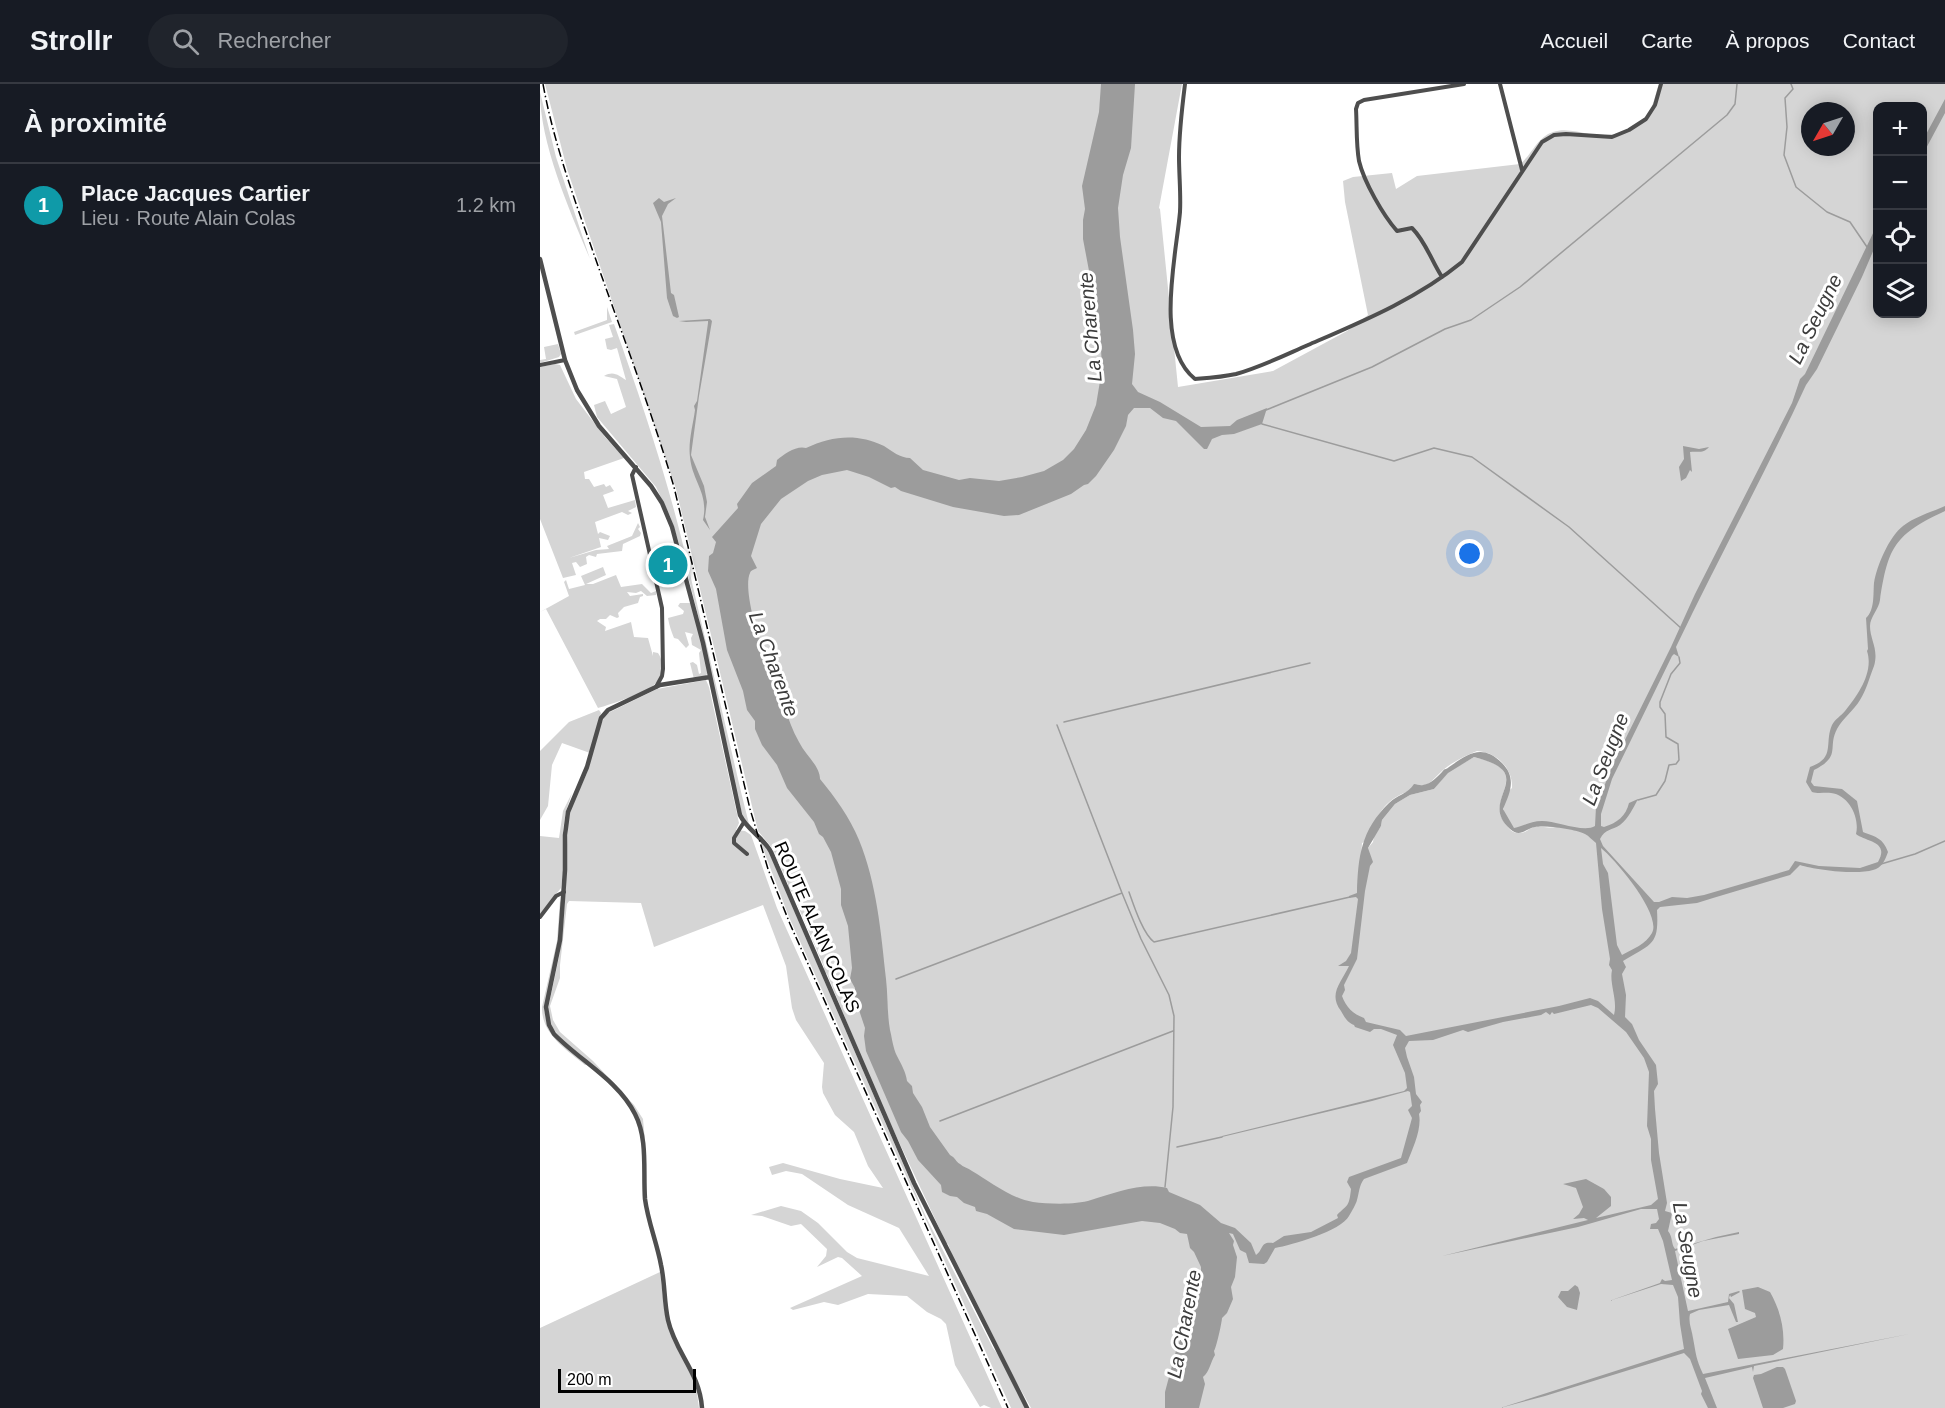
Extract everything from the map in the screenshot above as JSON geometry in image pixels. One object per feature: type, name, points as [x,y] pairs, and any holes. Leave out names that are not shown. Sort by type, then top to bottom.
[{"type":"street","points":[[1185,84],[1179,154],[1180,210],[1172,287],[1172,324],[1176,354],[1188,374],[1195,379],[1235,374],[1278,358],[1391,306],[1442,277],[1462,262],[1542,142],[1554,135],[1612,137],[1629,130],[1646,119],[1655,105],[1661,84]]},
{"type":"street","points":[[1442,277],[1424,241],[1412,228],[1398,231],[1390,223],[1362,171],[1356,109],[1358,103],[1364,99],[1464,84]]},
{"type":"street","points":[[1500,84],[1522,171]]},
{"type":"street","name":"ROUTE ALAIN COLAS","points":[[540,259],[565,360],[574,383],[599,426],[636,466],[657,495],[670,520],[699,627],[736,803],[744,822],[765,842],[771,852],[914,1183],[1027,1408]]},
{"type":"street","points":[[540,365],[565,360]]},
{"type":"street","points":[[636,466],[632,475],[662,608],[663,669],[656,687]]},
{"type":"street","points":[[702,1408],[699,1386],[674,1339],[669,1324],[662,1267],[645,1201],[642,1138],[635,1113],[619,1092],[555,1034],[546,1015],[547,996],[560,940],[568,812],[587,767],[601,718],[608,710],[663,684],[710,678]]},
{"type":"street","points":[[744,822],[734,838],[734,843],[747,854]]},
{"type":"street","points":[[540,916],[556,896],[564,892]]},
{"type":"shaded area","points":[[545,84],[1182,84],[1159,208],[1178,387],[1273,371],[1347,331],[1368,315],[1345,202],[1343,181],[1353,177],[1392,173],[1396,189],[1417,176],[1520,164],[1547,134],[1553,132],[1566,130],[1605,135],[1622,132],[1637,125],[1650,111],[1659,84],[1945,84],[1945,1408],[1194,1408],[1196,1383],[1226,1269],[1221,1230],[1176,1408],[1031,1408],[1013,1376],[1016,1391],[1026,1408],[1011,1408],[789,917],[760,841],[768,850],[926,1217],[993,1348],[1011,1372],[967,1284],[964,1283],[948,1244],[944,1243],[943,1236],[876,1093],[773,849],[758,831],[676,489],[567,169]],"holes":[[[1477,751],[1497,758],[1510,774],[1512,788],[1503,802],[1505,818],[1510,828],[1521,830],[1534,825],[1558,828],[1535,827],[1521,833],[1510,830],[1501,816],[1500,806],[1506,778],[1503,770],[1493,763],[1474,757],[1448,772],[1434,789],[1410,795],[1395,804],[1382,820],[1368,848],[1367,861],[1361,861],[1362,843],[1369,840],[1375,821],[1387,804],[1413,786],[1430,783],[1450,765]]]},
{"type":"shaded area","points":[[1101,84],[1135,84],[1131,148],[1123,175],[1118,208],[1135,354],[1132,384],[1138,392],[1160,402],[1201,427],[1230,426],[1237,420],[1267,408],[1262,424],[1212,439],[1207,449],[1204,449],[1176,421],[1163,418],[1150,408],[1134,408],[1128,415],[1126,426],[1114,450],[1088,484],[1071,494],[1019,515],[1004,516],[953,507],[901,491],[895,487],[891,488],[869,477],[847,470],[822,475],[808,481],[781,499],[761,524],[751,556],[757,568],[751,571],[748,579],[752,614],[760,641],[773,667],[794,733],[818,770],[820,779],[837,800],[851,824],[870,874],[882,944],[889,1024],[896,1053],[930,1127],[950,1155],[958,1163],[1001,1189],[1033,1202],[1054,1204],[1085,1202],[1138,1187],[1167,1188],[1169,1192],[1200,1205],[1221,1223],[1235,1228],[1251,1243],[1256,1255],[1266,1243],[1273,1243],[1284,1236],[1311,1232],[1338,1218],[1337,1215],[1350,1199],[1351,1189],[1347,1182],[1349,1177],[1401,1158],[1412,1118],[1408,1110],[1412,1106],[1408,1091],[1222,1136],[1404,1091],[1407,1088],[1405,1073],[1393,1045],[1397,1035],[1381,1029],[1374,1029],[1370,1032],[1355,1027],[1345,1018],[1336,999],[1337,988],[1349,966],[1338,966],[1346,961],[1351,953],[1358,899],[1349,898],[1349,896],[1357,893],[1360,856],[1372,823],[1389,803],[1414,784],[1429,783],[1462,758],[1481,752],[1495,757],[1507,769],[1511,786],[1503,809],[1514,828],[1542,821],[1584,828],[1595,826],[1596,807],[1613,764],[1695,594],[1792,403],[1800,379],[1805,374],[1873,233],[1873,251],[1862,277],[1676,647],[1679,657],[1674,654],[1672,656],[1612,779],[1601,814],[1601,826],[1604,827],[1617,821],[1626,812],[1629,803],[1638,799],[1623,822],[1606,831],[1600,839],[1603,846],[1654,902],[1672,897],[1687,898],[1704,895],[1789,870],[1795,861],[1819,866],[1860,868],[1878,862],[1881,855],[1879,846],[1856,834],[1855,815],[1848,803],[1837,795],[1812,792],[1806,782],[1810,767],[1826,755],[1832,725],[1855,698],[1867,675],[1869,659],[1866,618],[1872,606],[1874,583],[1884,552],[1903,526],[1945,506],[1945,511],[1928,519],[1905,535],[1891,555],[1886,567],[1879,603],[1870,623],[1875,650],[1874,666],[1858,704],[1837,729],[1831,756],[1823,765],[1814,770],[1811,782],[1814,786],[1842,789],[1857,801],[1863,832],[1875,837],[1886,847],[1888,852],[1883,863],[1876,869],[1857,872],[1825,870],[1800,865],[1790,875],[1697,903],[1660,907],[1657,910],[1655,937],[1647,946],[1623,961],[1626,967],[1622,974],[1626,995],[1625,1017],[1632,1024],[1639,1040],[1656,1065],[1658,1084],[1654,1091],[1659,1153],[1667,1203],[1665,1211],[1672,1213],[1668,1231],[1674,1247],[1675,1249],[1716,1237],[1739,1232],[1739,1234],[1703,1241],[1675,1251],[1688,1311],[1728,1302],[1729,1294],[1740,1292],[1731,1297],[1730,1295],[1729,1298],[1734,1304],[1738,1322],[1729,1305],[1699,1310],[1690,1314],[1696,1352],[1703,1374],[1909,1334],[1754,1366],[1753,1372],[1752,1367],[1705,1378],[1717,1408],[1708,1408],[1690,1359],[1684,1353],[1500,1408],[1684,1349],[1678,1297],[1673,1285],[1661,1284],[1609,1301],[1660,1283],[1662,1279],[1672,1280],[1658,1229],[1650,1229],[1651,1224],[1656,1223],[1659,1219],[1657,1209],[1641,1209],[1578,1227],[1442,1256],[1588,1220],[1573,1219],[1583,1207],[1576,1188],[1563,1184],[1586,1179],[1604,1189],[1611,1197],[1611,1206],[1596,1218],[1651,1205],[1658,1199],[1651,1160],[1651,1139],[1647,1126],[1649,1072],[1644,1058],[1626,1032],[1598,1008],[1591,1005],[1554,1014],[1552,1012],[1550,1015],[1546,1012],[1468,1032],[1463,1030],[1433,1040],[1409,1041],[1405,1048],[1414,1077],[1416,1094],[1422,1102],[1418,1132],[1407,1163],[1364,1179],[1355,1206],[1344,1222],[1327,1232],[1275,1248],[1264,1264],[1249,1263],[1246,1253],[1240,1250],[1233,1234],[1229,1233],[1234,1241],[1237,1257],[1235,1277],[1231,1287],[1233,1299],[1227,1313],[1222,1318],[1215,1355],[1203,1377],[1205,1384],[1199,1408],[1165,1408],[1165,1392],[1177,1347],[1196,1305],[1201,1274],[1201,1267],[1190,1248],[1187,1234],[1160,1223],[1142,1221],[1064,1235],[1014,1229],[987,1214],[976,1211],[975,1207],[964,1203],[957,1197],[942,1192],[941,1185],[918,1160],[901,1132],[866,1051],[865,1028],[855,998],[855,988],[850,979],[852,968],[848,926],[841,905],[841,889],[831,852],[814,822],[787,788],[777,765],[762,745],[755,729],[755,721],[747,710],[743,691],[727,650],[716,589],[708,571],[709,556],[713,553],[716,542],[712,537],[738,508],[737,504],[752,483],[776,466],[777,460],[795,449],[806,448],[825,441],[845,438],[864,439],[884,446],[899,456],[910,458],[923,470],[959,480],[970,478],[999,481],[1022,477],[1044,471],[1063,460],[1074,449],[1086,430],[1096,405],[1102,369],[1100,329],[1083,239],[1085,209],[1082,186],[1099,112]],"holes":[[[1474,757],[1494,764],[1504,771],[1506,779],[1500,807],[1501,818],[1510,829],[1520,833],[1531,828],[1560,828],[1585,834],[1596,843],[1609,965],[1612,970],[1614,1015],[1598,1001],[1590,998],[1406,1036],[1400,1030],[1366,1022],[1364,1018],[1350,1010],[1342,996],[1345,990],[1344,985],[1357,959],[1365,891],[1370,866],[1373,862],[1368,848],[1382,820],[1395,804],[1410,795],[1434,789],[1448,773]],[[1601,848],[1617,864],[1644,901],[1653,925],[1652,933],[1646,940],[1622,955],[1617,945],[1608,873],[1603,864]]]},
{"type":"shaded area","points":[[540,92],[556,157],[590,259],[565,199],[551,155],[541,112]]},
{"type":"shaded area","points":[[1945,99],[1945,113],[1927,147],[1927,133]]},
{"type":"shaded area","points":[[659,198],[664,202],[676,198],[668,204],[662,216],[671,293],[674,295],[679,317],[677,318],[673,316],[667,298],[661,222],[653,203]]},
{"type":"shaded area","points":[[607,307],[612,322],[575,335],[574,332],[607,320]]},
{"type":"shaded area","points":[[710,319],[712,321],[691,455],[704,486],[707,502],[705,517],[710,530],[703,520],[704,502],[691,465],[690,451],[694,406],[697,401],[708,321],[679,321]]},
{"type":"shaded area","points":[[614,324],[665,477],[688,571],[670,516],[656,487],[597,417],[594,405],[605,401],[611,414],[626,407],[617,379],[604,376],[614,374],[626,380],[617,348],[607,349],[605,339],[613,337],[609,325]]},
{"type":"shaded area","points":[[558,344],[561,354],[559,357],[540,363],[540,360],[546,359],[544,347]]},
{"type":"shaded area","points":[[560,365],[576,399],[624,458],[584,472],[585,479],[589,479],[594,487],[610,485],[614,491],[603,495],[608,508],[635,500],[636,507],[628,511],[632,513],[628,515],[622,512],[595,522],[598,534],[600,532],[610,536],[608,540],[599,538],[601,547],[569,558],[596,550],[609,549],[607,546],[632,536],[638,523],[641,533],[640,536],[623,544],[622,551],[597,554],[596,557],[589,555],[586,557],[587,564],[580,567],[576,562],[572,563],[576,575],[563,578],[540,519],[540,367]]},
{"type":"shaded area","points":[[1683,446],[1699,449],[1709,447],[1702,451],[1690,452],[1692,472],[1690,470],[1686,478],[1681,481],[1679,467],[1684,459]]},
{"type":"shaded area","points":[[603,567],[606,575],[586,584],[593,584],[616,575],[621,587],[642,584],[651,593],[656,591],[656,595],[647,596],[641,591],[627,592],[630,596],[643,594],[643,596],[640,597],[638,603],[624,607],[618,613],[619,617],[610,615],[606,619],[597,621],[606,627],[605,631],[631,622],[634,637],[648,638],[653,656],[653,652],[660,656],[662,669],[658,681],[651,687],[598,708],[546,609],[540,612],[569,596],[564,582],[566,580],[569,589],[585,585],[581,576]]},
{"type":"shaded area","points":[[690,574],[749,824],[743,817],[707,674],[705,677],[694,679],[690,663],[697,665],[699,674],[701,673],[699,653],[701,650],[692,645],[693,634],[685,632],[689,645],[686,648],[674,638],[669,623],[668,618],[683,614],[684,611],[678,606],[680,603],[690,603],[700,623],[689,580]]},
{"type":"shaded area","points":[[706,680],[739,823],[736,830],[745,831],[751,835],[777,908],[1002,1408],[991,1408],[984,1405],[980,1407],[955,1365],[946,1324],[907,1296],[868,1294],[838,1305],[824,1302],[793,1310],[790,1308],[862,1276],[838,1257],[817,1267],[826,1256],[827,1249],[801,1224],[791,1226],[762,1216],[751,1215],[781,1206],[801,1211],[818,1223],[847,1252],[857,1258],[929,1276],[899,1228],[848,1205],[802,1174],[786,1171],[772,1175],[769,1167],[783,1163],[883,1188],[868,1166],[854,1132],[835,1115],[823,1093],[824,1063],[796,1020],[786,966],[763,905],[654,947],[641,903],[569,901],[567,904],[560,978],[550,1006],[553,1020],[560,1032],[593,1061],[634,1105],[643,1119],[645,1141],[641,1124],[629,1101],[605,1075],[563,1041],[551,1026],[548,1009],[559,957],[564,914],[568,822],[571,808],[587,773],[600,726],[606,714],[657,689]]},
{"type":"shaded area","points":[[599,710],[601,713],[590,753],[562,743],[552,765],[548,806],[540,820],[540,751],[569,722]]},
{"type":"shaded area","points":[[572,793],[563,830],[564,865],[561,888],[540,914],[540,836],[559,838],[563,811]]},
{"type":"shaded area","points":[[560,900],[558,941],[544,1009],[548,1028],[587,1065],[556,1040],[550,1033],[543,1017],[542,1007],[557,941]]},
{"type":"shaded area","points":[[660,1272],[665,1314],[696,1385],[699,1408],[540,1408],[540,1328]]},
{"type":"shaded area","points":[[1575,1285],[1580,1293],[1577,1310],[1567,1307],[1558,1297],[1561,1291],[1568,1291]]},
{"type":"shaded area","points":[[1758,1287],[1770,1292],[1777,1306],[1782,1326],[1783,1349],[1773,1355],[1738,1359],[1728,1329],[1756,1317],[1755,1313],[1745,1309],[1742,1290]]},
{"type":"shaded area","points":[[1777,1367],[1785,1369],[1795,1404],[1783,1408],[1763,1408],[1754,1375]]},
{"type":"waterway","points":[[1266,410],[1372,367],[1445,329],[1471,320],[1520,287],[1727,115],[1735,104],[1737,84]]},
{"type":"waterway","points":[[1791,84],[1793,89],[1785,98],[1787,127],[1784,155],[1796,187],[1827,212],[1850,222],[1867,247]]},
{"type":"waterway","points":[[1262,424],[1394,461],[1434,448],[1472,457],[1569,527],[1682,629]]},
{"type":"waterway","points":[[1638,800],[1656,795],[1665,781],[1669,765],[1676,764],[1679,760],[1678,744],[1666,737],[1665,714],[1660,707],[1671,674],[1680,663],[1679,657]]},
{"type":"waterway","points":[[1064,722],[1310,663]]},
{"type":"waterway","points":[[1057,725],[1141,939],[1169,995],[1174,1016],[1173,1107],[1165,1187]]},
{"type":"waterway","points":[[1881,864],[1915,854],[1945,841]]},
{"type":"waterway","points":[[1129,892],[1136,912],[1154,942],[1350,897]]},
{"type":"waterway","points":[[896,979],[1122,893]]},
{"type":"waterway","points":[[940,1121],[1173,1031]]},
{"type":"waterway","points":[[1177,1147],[1222,1137]]},
{"type":"railway","points":[[543,84],[570,186],[645,396],[674,487],[750,809],[768,869],[790,924],[1008,1408]]},
{"type":"place","name":"Place Jacques Cartier","points":[[668,565]]},
{"type":"water label","name":"La Seugne","points":[[1815,319]]},
{"type":"water label","name":"La Charente","points":[[1090,327]]},
{"type":"water label","name":"La Charente","points":[[774,664]]},
{"type":"water label","name":"La Seugne","points":[[1605,759]]},
{"type":"water label","name":"La Seugne","points":[[1688,1250]]},
{"type":"water label","name":"La Charente","points":[[1184,1324]]}]
